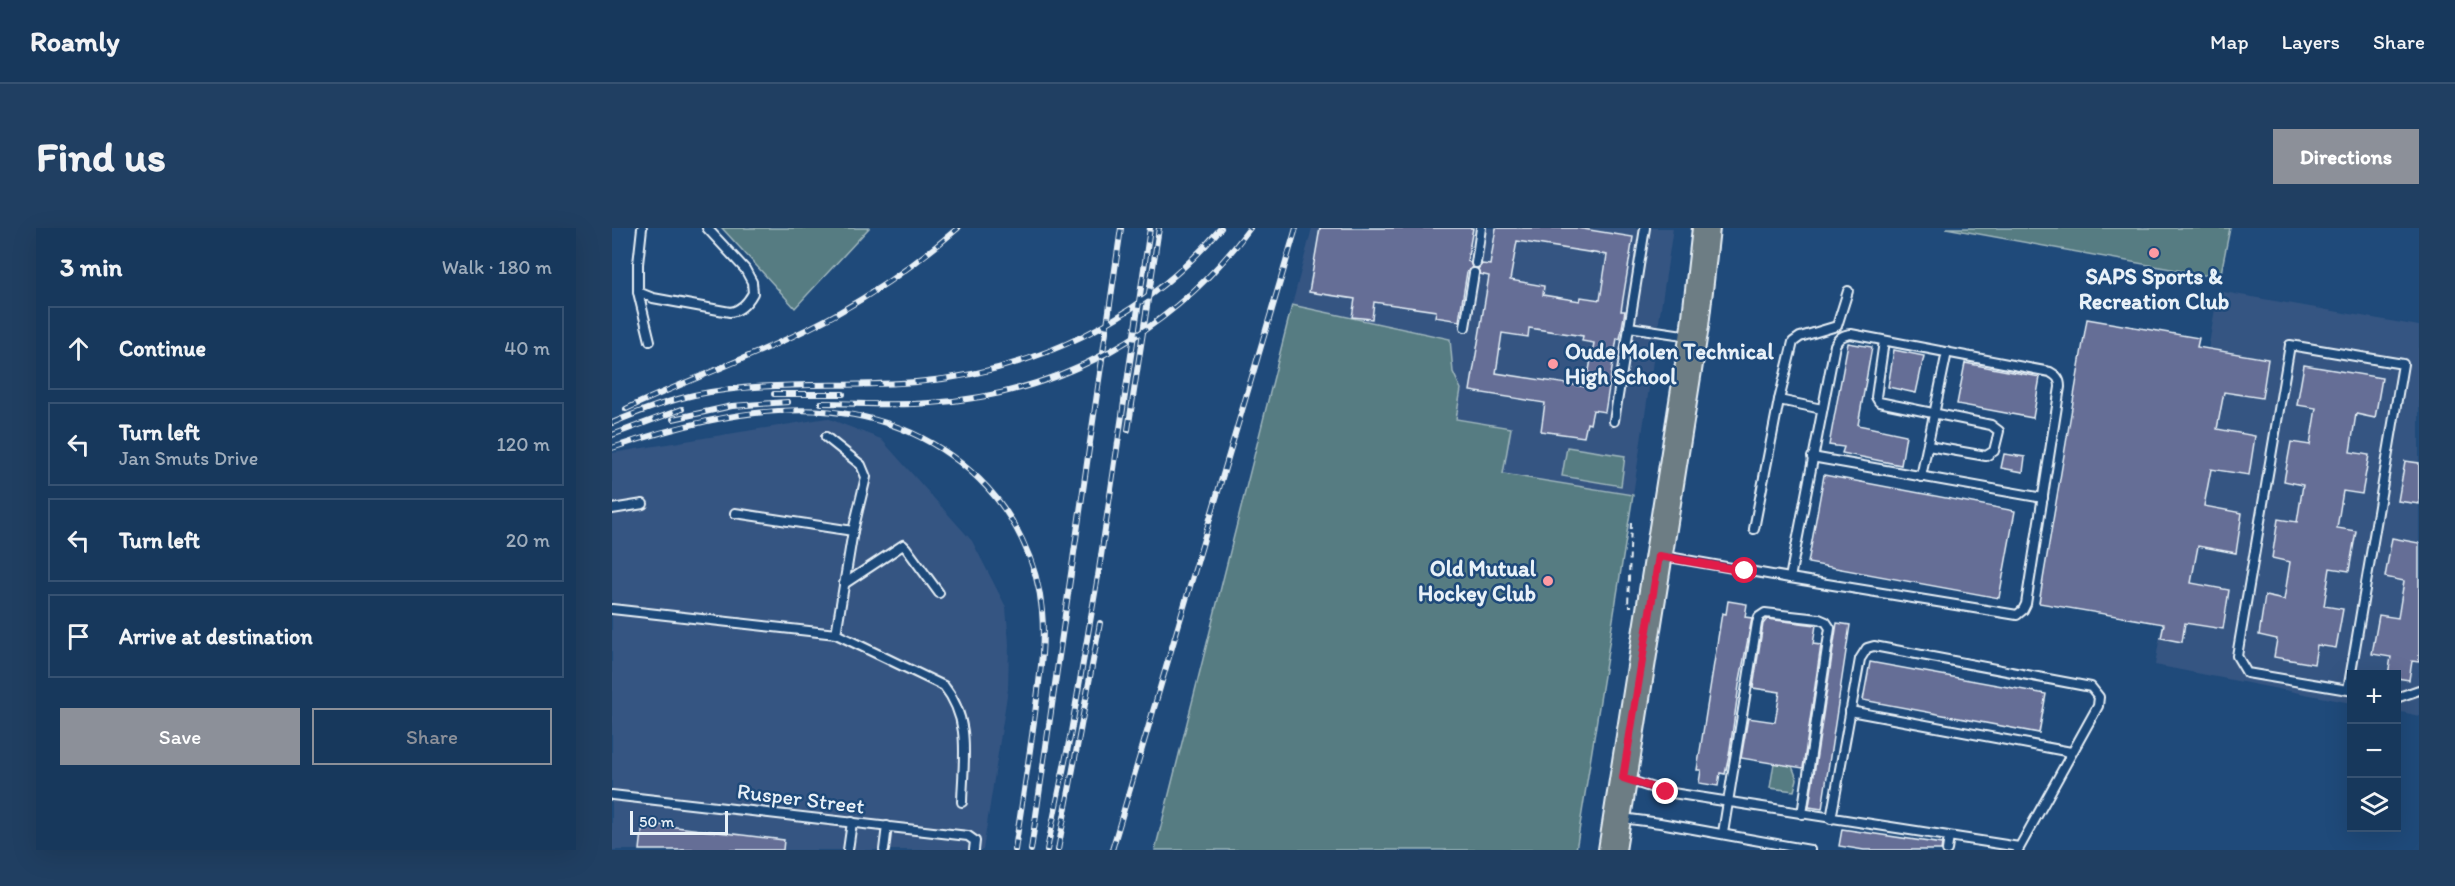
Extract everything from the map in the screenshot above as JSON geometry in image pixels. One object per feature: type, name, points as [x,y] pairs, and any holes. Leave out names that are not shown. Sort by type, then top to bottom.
[{"type":"main road","points":[[1612,850],[1694,332],[1706,228]]},
{"type":"main road","points":[[1694,332],[1720,228]]},
{"type":"lane","points":[[642,228],[638,292],[650,341]]},
{"type":"lane","points":[[638,292],[653,298],[730,312],[747,302],[753,293],[750,276],[707,228]]},
{"type":"lane","points":[[1476,263],[1481,228]]},
{"type":"lane","points":[[1614,422],[1645,228]]},
{"type":"lane","points":[[1465,327],[1474,273]]},
{"type":"lane","points":[[1754,530],[1779,400],[1794,342],[1800,337],[1837,326],[1848,291]]},
{"type":"lane","points":[[1629,327],[1694,332]]},
{"type":"lane","points":[[1659,556],[1791,579],[2017,615],[2026,604],[2060,387],[2056,375],[1851,334],[1838,339],[1812,457],[1791,579]]},
{"type":"lane","points":[[1884,340],[1877,400],[1997,428],[1998,436],[1994,451],[1986,456],[1928,446]]},
{"type":"lane","points":[[2289,345],[2403,364],[2350,690],[2247,673],[2237,656],[2289,345]]},
{"type":"lane","points":[[1922,477],[1947,352]]},
{"type":"lane","points":[[1779,400],[1822,409]]},
{"type":"lane","points":[[826,436],[861,465],[866,477],[853,531],[836,634]]},
{"type":"lane","points":[[1812,457],[2043,498]]},
{"type":"lane","points":[[612,509],[643,504]]},
{"type":"lane","points":[[735,513],[853,531]]},
{"type":"lane","points":[[844,584],[903,545],[939,593]]},
{"type":"lane","points":[[612,609],[836,634],[944,686],[952,696],[964,728],[962,802]]},
{"type":"lane","points":[[1723,834],[1759,617],[1765,613],[1819,619],[1826,622],[1830,628],[1831,635],[1802,814]]},
{"type":"lane","points":[[1623,778],[1666,792],[1729,801],[1831,819],[2019,848],[2098,706],[2099,697],[2091,687],[1874,646],[1867,648],[1861,654],[1831,819]]},
{"type":"lane","points":[[2401,697],[2419,690]]},
{"type":"lane","points":[[1850,711],[2071,752]]},
{"type":"lane","name":"Rusper Street","points":[[612,795],[968,836],[975,841],[974,850]]},
{"type":"lane","points":[[1617,818],[1810,850]]},
{"type":"lane","points":[[848,850],[852,822]]},
{"type":"lane","points":[[884,850],[887,826]]},
{"type":"lane","points":[[1947,850],[1949,837]]},
{"type":"path","points":[[1631,523],[1628,606],[1634,606]]},
{"type":"shaded area","name":"Oude Molen Technical High School","points":[[1312,228],[1673,228],[1633,495],[1503,474],[1456,419],[1461,389],[1453,372],[1292,305]]},
{"type":"shaded area","points":[[2218,291],[2419,326],[2419,716],[2401,712],[2401,670],[2347,670],[2347,702],[2155,665]]},
{"type":"shaded area","points":[[827,418],[881,439],[972,541],[1006,607],[1009,644],[1008,689],[983,850],[612,850],[612,453]]},
{"type":"green space","points":[[722,228],[869,228],[795,308]]},
{"type":"green space","name":"SAPS Sports & Recreation Club","points":[[1946,228],[2230,228],[2220,278]]},
{"type":"green space","points":[[1292,305],[1450,339],[1453,372],[1461,389],[1456,419],[1511,428],[1503,474],[1633,495],[1576,850],[1155,850]]},
{"type":"green space","points":[[1567,447],[1625,456],[1621,486],[1562,476]]},
{"type":"green space","points":[[1774,763],[1792,766],[1797,779],[1794,791],[1770,788]]},
{"type":"building","points":[[1320,228],[1473,228],[1467,261],[1472,267],[1467,272],[1459,321],[1435,317],[1436,311],[1374,302],[1372,319],[1352,317],[1355,299],[1309,292]]},
{"type":"building","points":[[1496,228],[1577,228],[1633,237],[1621,311],[1625,311],[1620,339],[1617,338],[1605,412],[1593,410],[1584,437],[1541,431],[1545,403],[1470,391],[1489,276],[1480,274],[1478,269],[1482,264],[1490,265]],"holes":[[[1517,241],[1607,255],[1600,300],[1581,297],[1580,301],[1543,295],[1544,286],[1510,280]],[[1529,328],[1583,336],[1582,341],[1594,343],[1586,387],[1496,373],[1502,333],[1528,337]]]},
{"type":"building","points":[[2087,319],[2199,338],[2197,347],[2268,359],[2262,398],[2224,392],[2217,429],[2255,436],[2249,475],[2211,469],[2204,506],[2242,513],[2236,553],[2198,546],[2191,583],[2229,590],[2223,629],[2185,623],[2182,642],[2161,638],[2164,624],[2039,603]]},
{"type":"building","points":[[1848,343],[1872,347],[1858,425],[1906,435],[1901,465],[1842,453],[1844,447],[1829,445]]},
{"type":"building","points":[[1894,350],[1924,356],[1916,393],[1888,387]]},
{"type":"building","points":[[1965,363],[2040,377],[2033,418],[1957,404]]},
{"type":"building","points":[[2304,365],[2382,378],[2375,418],[2356,414],[2350,452],[2369,455],[2362,494],[2343,491],[2337,528],[2356,531],[2349,571],[2330,568],[2324,606],[2343,609],[2336,648],[2317,645],[2314,664],[2274,657],[2277,639],[2259,635],[2265,596],[2284,600],[2290,562],[2272,558],[2278,519],[2297,522],[2303,485],[2284,481],[2291,442],[2310,445],[2316,408],[2297,405]]},
{"type":"building","points":[[2004,454],[2025,457],[2023,472],[2001,468]]},
{"type":"building","points":[[2405,461],[2419,463],[2419,504],[2398,501]]},
{"type":"building","points":[[1824,475],[2015,511],[1999,598],[1808,563]]},
{"type":"building","points":[[2392,538],[2419,543],[2419,662],[2412,661],[2409,680],[2401,679],[2401,670],[2389,670],[2391,657],[2372,654],[2379,615],[2398,618],[2404,581],[2385,577]]},
{"type":"building","points":[[1728,601],[1747,604],[1745,617],[1752,618],[1739,685],[1729,756],[1725,774],[1720,773],[1718,786],[1699,783],[1701,770],[1697,770],[1722,613],[1726,614]]},
{"type":"building","points":[[1767,619],[1816,625],[1813,644],[1821,645],[1803,768],[1741,758],[1748,718],[1775,722],[1780,692],[1753,688],[1763,624]]},
{"type":"building","points":[[1837,623],[1850,625],[1822,809],[1809,807]]},
{"type":"building","points":[[1870,662],[2046,694],[2039,733],[1863,700]]},
{"type":"building","points":[[643,823],[784,840],[783,850],[640,850]]},
{"type":"building","points":[[1842,829],[1942,844],[1941,850],[1864,850],[1839,846]]},
{"type":"railway","points":[[626,409],[786,339],[838,313],[900,274],[958,228]]},
{"type":"railway","points":[[1031,850],[1121,228]]},
{"type":"railway","points":[[1047,850],[1071,732],[1098,576],[1150,228]]},
{"type":"railway","points":[[1128,430],[1159,228]]},
{"type":"railway","points":[[612,423],[673,400],[722,390],[750,387],[916,382],[1003,367],[1044,353],[1122,314],[1158,289],[1191,260],[1221,228]]},
{"type":"railway","points":[[821,403],[916,404],[978,397],[1024,387],[1068,372],[1110,352],[1149,327],[1186,298],[1219,265],[1250,228]]},
{"type":"railway","points":[[1112,850],[1296,228]]},
{"type":"railway","points":[[774,394],[843,394]]},
{"type":"railway","points":[[673,419],[732,406],[788,402]]},
{"type":"railway","points":[[612,435],[682,409]]},
{"type":"railway","points":[[612,448],[707,421],[755,413],[803,410],[850,414],[895,426],[938,447],[979,479],[1003,507],[1022,540],[1030,557],[1040,593],[1042,611],[1040,671],[1015,850]]},
{"type":"railway","points":[[1058,850],[1100,623]]},
{"type":"place","name":"SAPS Sports & Recreation Club","points":[[2154,253]]},
{"type":"place","name":"Oude Molen Technical High School","points":[[1553,364]]},
{"type":"place","name":"Old Mutual Hockey Club","points":[[1548,581]]},
{"type":"route","points":[[1666,792],[1623,778],[1659,556],[1745,571]]}]
